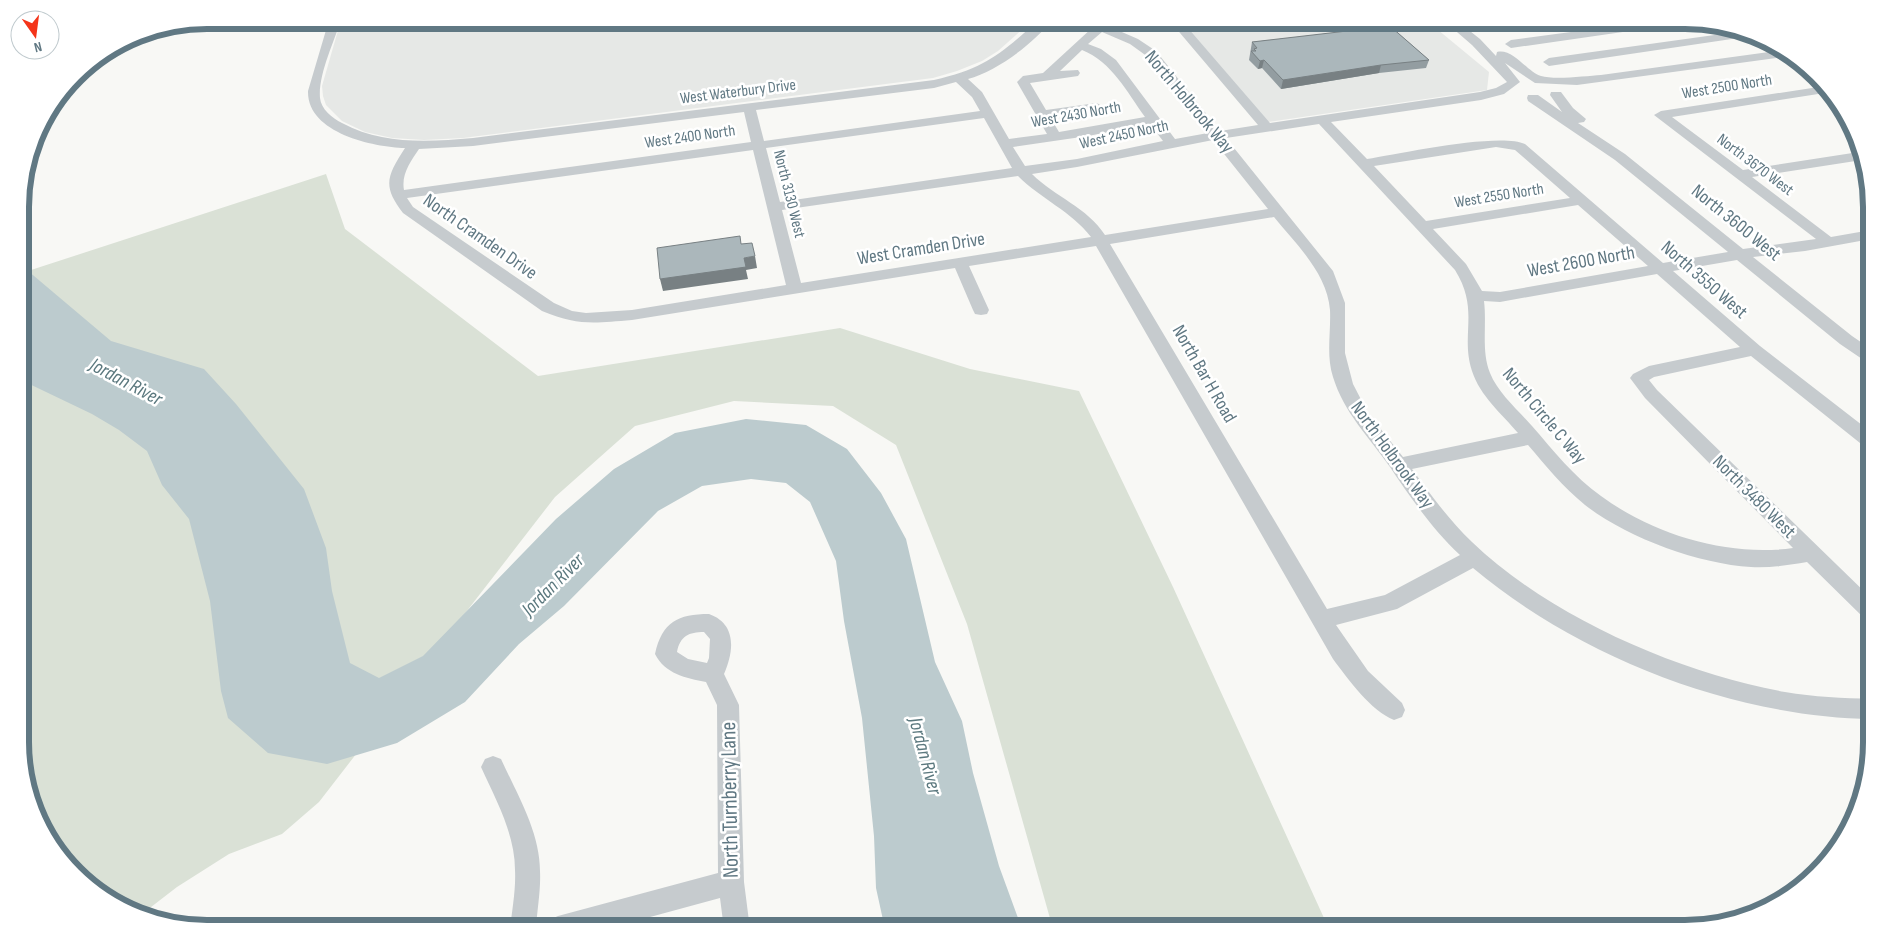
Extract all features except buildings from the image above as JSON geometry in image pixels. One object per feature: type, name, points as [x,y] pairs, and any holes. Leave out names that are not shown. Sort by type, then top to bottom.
[{"type":"street","name":"West Waterbury Drive","points":[[332,29],[314,90],[317,108],[332,123],[357,135],[386,142],[415,144],[473,142],[886,91],[959,78],[983,69],[999,60],[1035,29]]},
{"type":"street","points":[[1047,76],[1098,29]]},
{"type":"street","name":"North Holbrook Way","points":[[1114,29],[1152,54],[1325,271],[1339,308],[1337,353],[1344,386],[1354,404],[1434,513],[1475,557],[1548,612],[1620,649],[1695,680],[1731,691],[1817,708],[1863,709]]},
{"type":"street","points":[[1183,29],[1267,128]]},
{"type":"street","name":"North 3600 West","points":[[1459,29],[1501,66],[1520,92],[1620,158],[1846,340],[1863,352]]},
{"type":"street","points":[[1511,44],[1626,29]]},
{"type":"street","points":[[1549,62],[1734,36]]},
{"type":"street","name":"North 3600 West","points":[[1476,42],[1496,52],[1538,80],[1553,87],[1568,111],[1594,130],[1620,158]]},
{"type":"street","points":[[1080,45],[1097,52],[1112,63],[1171,143]]},
{"type":"street","points":[[1622,52],[1651,72]]},
{"type":"street","points":[[1601,79],[1556,94],[1550,98],[1520,92],[1522,79],[1577,81],[1601,79],[1777,55]]},
{"type":"street","points":[[1055,137],[1023,83],[1024,80],[1074,73]]},
{"type":"street","name":"North Bar H Road","points":[[959,78],[977,95],[1020,170],[1034,184],[1080,215],[1101,240],[1350,665],[1370,689],[1394,710]]},
{"type":"street","name":"West 2500 North","points":[[1661,115],[1820,90]]},
{"type":"street","name":"West 2450 North","points":[[774,207],[1102,158],[1217,135],[1481,96],[1520,92]]},
{"type":"street","name":"North 3130 West","points":[[749,107],[795,289]]},
{"type":"street","points":[[1042,114],[1097,107]]},
{"type":"street","name":"West 2400 North","points":[[397,195],[988,114]]},
{"type":"street","name":"North 3670 West","points":[[1661,115],[1829,242]]},
{"type":"street","name":"West 2430 North","points":[[1004,144],[1055,137],[1153,118]]},
{"type":"street","name":"North Circle C Way","points":[[1322,120],[1461,267],[1470,280],[1475,296],[1478,360],[1481,373],[1499,399],[1572,482],[1616,515],[1644,529],[1719,554],[1743,558],[1782,558],[1810,553]]},
{"type":"street","name":"North 3550 West","points":[[1363,164],[1496,143],[1514,144],[1526,151],[1754,350],[1863,436]]},
{"type":"street","name":"North Cramden Drive","points":[[415,144],[398,173],[395,185],[397,195],[408,210],[533,299],[548,308],[570,316]]},
{"type":"street","points":[[1740,176],[1856,157]]},
{"type":"street","name":"West 2550 North","points":[[1422,226],[1582,200]]},
{"type":"street","name":"West Cramden Drive","points":[[570,316],[606,318],[632,315],[1278,212]]},
{"type":"street","name":"West 2600 North","points":[[1475,296],[1500,297],[1741,254],[1863,236]]},
{"type":"street","points":[[960,263],[982,310]]},
{"type":"street","name":"North 3600 West","points":[[1825,322],[1863,343]]},
{"type":"street","name":"North 3480 West","points":[[1754,350],[1649,372],[1639,378],[1651,394],[1863,604]]},
{"type":"street","points":[[1398,465],[1532,437]]},
{"type":"street","points":[[1322,619],[1396,601],[1475,557]]},
{"type":"street","name":"North Turnberry Lane","points":[[713,674],[728,705],[731,882],[736,920]]},
{"type":"street","points":[[493,767],[516,822],[526,856],[528,871],[524,920]]},
{"type":"street","points":[[591,920],[731,882]]},
{"type":"shaded area","points":[[338,29],[1023,29],[998,51],[982,61],[933,78],[463,138],[424,140],[392,138],[365,132],[342,121],[326,105],[322,86]]},
{"type":"shaded area","points":[[1188,29],[1437,29],[1489,72],[1487,90],[1268,122]]},
{"type":"shaded area","points":[[326,174],[345,229],[538,376],[840,328],[970,369],[1079,391],[1173,587],[1325,920],[1050,920],[967,624],[896,445],[833,406],[734,401],[635,426],[555,497],[319,802],[282,834],[229,854],[177,887],[147,910],[128,902],[89,876],[73,860],[59,841],[42,810],[30,765],[29,272]]},
{"type":"water","name":"Jordan River","points":[[29,272],[111,341],[204,369],[236,404],[304,489],[326,548],[332,591],[350,663],[379,678],[423,656],[556,519],[614,469],[675,433],[746,419],[806,425],[847,449],[881,493],[906,539],[935,662],[962,721],[973,773],[999,866],[1019,920],[883,920],[876,888],[874,836],[862,718],[844,621],[836,561],[810,502],[786,483],[751,479],[702,486],[658,511],[564,606],[519,644],[465,702],[397,743],[327,764],[268,753],[228,718],[221,691],[210,601],[189,519],[162,485],[147,451],[119,430],[92,414],[29,384]]}]
